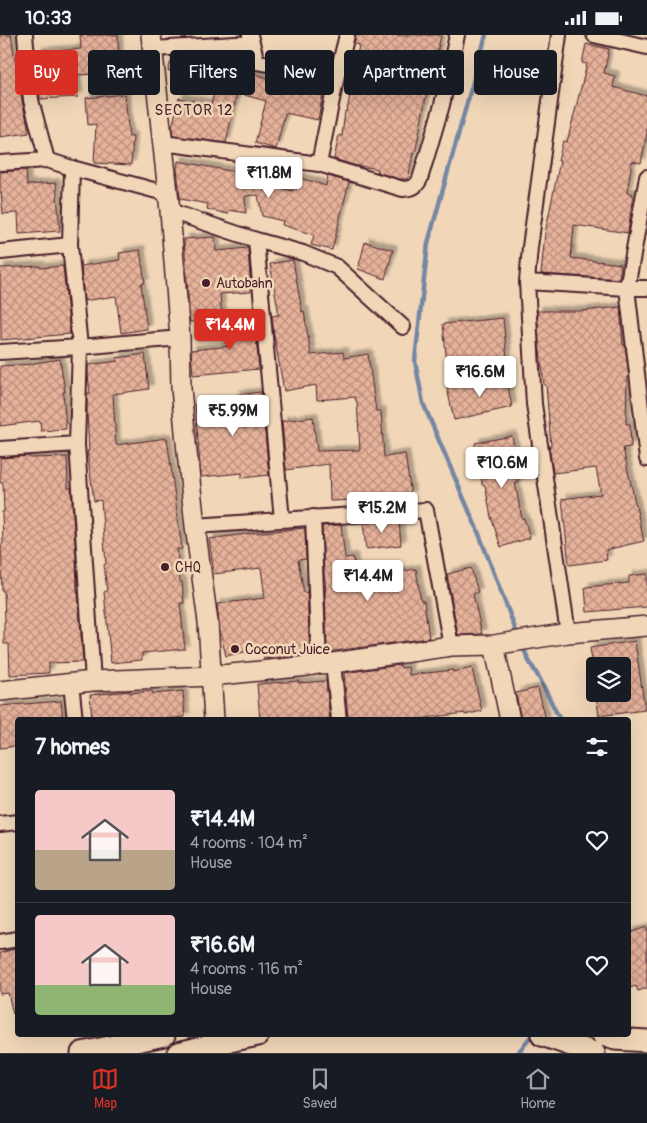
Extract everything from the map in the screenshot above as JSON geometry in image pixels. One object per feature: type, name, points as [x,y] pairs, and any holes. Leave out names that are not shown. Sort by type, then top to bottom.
[{"type":"main road","points":[[94,1046],[151,1037]]},
{"type":"main road","points":[[178,1053],[244,1037]]},
{"type":"main road","points":[[547,1037],[594,1053]]},
{"type":"main road","points":[[609,1037],[647,1041]]},
{"type":"street","points":[[25,35],[30,100],[47,160]]},
{"type":"street","points":[[319,164],[336,75],[347,35]]},
{"type":"street","points":[[163,143],[319,164],[403,189],[412,188],[416,186],[420,179],[442,105],[457,35]]},
{"type":"street","points":[[559,35],[527,281],[534,404],[560,634]]},
{"type":"street","points":[[594,35],[647,47]]},
{"type":"street","points":[[214,717],[208,622],[195,525],[181,388],[180,338],[169,203],[152,42],[251,39],[257,62],[336,75]]},
{"type":"street","points":[[0,163],[47,160],[169,203],[256,240],[303,253],[337,267],[402,327]]},
{"type":"street","points":[[72,168],[70,245],[80,347],[77,444],[93,681]]},
{"type":"street","points":[[647,177],[627,288],[647,459]]},
{"type":"street","points":[[256,240],[282,520]]},
{"type":"street","points":[[0,250],[70,245]]},
{"type":"street","points":[[527,281],[647,288]]},
{"type":"street","points":[[0,352],[180,338]]},
{"type":"street","points":[[0,449],[77,444]]},
{"type":"street","points":[[195,525],[426,510],[451,646]]},
{"type":"street","points":[[313,517],[326,664],[337,717]]},
{"type":"street","points":[[0,691],[93,681],[211,676],[326,664],[451,646],[502,644],[560,634],[647,626]]},
{"type":"street","points":[[502,644],[510,717]]},
{"type":"street","points":[[71,683],[74,717]]},
{"type":"street","points":[[0,824],[15,822]]},
{"type":"street","points":[[0,942],[15,940]]},
{"type":"building","points":[[0,35],[11,35],[15,60],[15,95],[21,95],[29,133],[0,137]]},
{"type":"building","points":[[80,35],[118,35],[118,50],[88,50],[88,74],[78,75],[78,50],[67,50],[81,49]]},
{"type":"building","points":[[356,35],[441,35],[438,50],[358,50],[359,45],[354,43]]},
{"type":"building","points":[[586,44],[609,49],[604,73],[615,76],[613,87],[647,96],[647,133],[641,163],[632,161],[627,193],[633,194],[628,233],[574,225],[571,258],[621,264],[619,279],[541,274],[545,233],[560,161],[558,161],[563,141],[567,142],[587,64],[582,63]]},
{"type":"building","points":[[255,74],[265,77],[265,95],[323,95],[318,120],[285,113],[276,149],[255,143],[266,101],[244,95],[255,95]]},
{"type":"building","points":[[40,95],[78,95],[78,97],[40,99]]},
{"type":"building","points":[[125,95],[129,137],[133,137],[131,165],[94,163],[96,124],[88,125],[86,98]]},
{"type":"building","points":[[214,95],[237,95],[226,143],[173,136],[172,128],[179,98],[211,105]]},
{"type":"building","points":[[350,95],[426,95],[415,154],[413,153],[408,179],[399,179],[377,172],[378,169],[353,165],[334,159],[339,135],[342,136],[345,111],[347,111]]},
{"type":"building","points":[[178,161],[261,177],[260,182],[292,191],[297,177],[326,186],[328,176],[349,182],[332,250],[311,245],[314,235],[282,225],[283,221],[262,216],[258,195],[245,196],[246,213],[229,210],[228,214],[207,209],[208,204],[180,199]]},
{"type":"building","points":[[26,170],[27,185],[56,183],[60,231],[19,234],[18,213],[3,214],[0,172]]},
{"type":"building","points":[[215,237],[216,251],[248,248],[251,292],[220,294],[222,319],[190,322],[184,239]]},
{"type":"building","points":[[365,242],[393,250],[385,279],[358,269]]},
{"type":"building","points":[[140,250],[145,283],[141,284],[147,329],[121,333],[116,296],[84,301],[81,266],[120,260],[119,253]]},
{"type":"building","points":[[293,260],[311,355],[343,352],[344,358],[368,354],[376,411],[381,411],[384,457],[405,454],[411,495],[385,498],[384,493],[357,495],[357,500],[330,501],[329,464],[286,470],[282,421],[313,417],[317,451],[360,450],[357,401],[355,397],[317,400],[316,385],[284,391],[274,335],[272,316],[279,315],[270,264]]},
{"type":"building","points":[[40,266],[40,268],[63,266],[70,334],[1,340],[0,268]]},
{"type":"building","points":[[620,307],[623,345],[625,345],[629,377],[627,377],[626,424],[630,424],[631,447],[623,448],[644,541],[606,550],[607,560],[569,565],[562,499],[601,494],[596,468],[553,473],[549,446],[551,446],[546,385],[544,385],[537,311],[582,311]]},
{"type":"building","points":[[254,316],[259,369],[193,375],[191,350],[231,346],[229,319]]},
{"type":"building","points":[[503,318],[507,359],[447,365],[443,324]]},
{"type":"building","points":[[145,354],[149,389],[113,394],[116,445],[167,438],[182,549],[177,549],[184,603],[180,603],[185,649],[142,653],[142,660],[111,663],[104,592],[107,591],[101,500],[94,501],[87,451],[89,451],[87,393],[90,393],[88,365],[118,361],[117,358]]},
{"type":"building","points":[[60,359],[65,392],[63,392],[66,429],[41,431],[40,421],[0,426],[0,366],[34,364]]},
{"type":"building","points":[[506,376],[512,407],[454,420],[447,388]]},
{"type":"building","points":[[261,392],[269,475],[242,478],[242,473],[201,477],[195,404],[236,401],[235,395]]},
{"type":"building","points":[[512,436],[517,462],[518,483],[515,483],[522,519],[524,518],[530,538],[501,547],[491,517],[485,485],[482,485],[481,468],[479,468],[475,443]]},
{"type":"building","points":[[29,456],[30,458],[67,457],[68,488],[71,488],[83,662],[49,663],[49,673],[10,675],[9,644],[4,644],[5,622],[1,544],[3,544],[2,512],[4,512],[3,483],[0,483],[0,458]]},
{"type":"building","points":[[399,521],[401,545],[366,549],[363,523]]},
{"type":"building","points":[[341,525],[345,558],[353,557],[356,579],[416,569],[421,601],[424,601],[429,638],[327,652],[322,526]]},
{"type":"building","points":[[305,528],[306,559],[298,560],[304,593],[307,592],[310,654],[264,659],[263,648],[226,656],[220,632],[217,604],[265,598],[261,568],[214,574],[209,539]]},
{"type":"building","points":[[471,568],[478,592],[473,594],[482,634],[458,635],[447,574]]},
{"type":"building","points":[[647,574],[647,607],[587,612],[585,587],[629,583],[629,576]]},
{"type":"building","points":[[635,641],[645,710],[599,716],[597,702],[631,702],[631,657],[592,657],[590,648]]},
{"type":"building","points":[[400,665],[401,668],[408,667],[409,675],[453,670],[453,672],[472,668],[482,711],[465,715],[465,713],[434,717],[348,717],[344,673]]},
{"type":"building","points":[[326,681],[330,717],[260,717],[257,684]]},
{"type":"building","points":[[538,688],[545,717],[520,717],[516,693]]},
{"type":"building","points":[[130,691],[130,693],[152,691],[153,694],[183,691],[185,717],[92,717],[90,695]]},
{"type":"building","points":[[61,701],[63,717],[15,717],[15,746],[0,748],[0,706]]},
{"type":"building","points":[[647,927],[647,988],[638,991],[636,986],[631,987],[631,932]]},
{"type":"building","points":[[15,949],[15,1014],[13,1014],[8,993],[0,994],[0,953]]},
{"type":"waterway","points":[[486,35],[428,243],[415,361],[423,403],[479,534],[518,636]]},
{"type":"waterway","points":[[522,645],[559,717]]},
{"type":"waterway","points":[[518,1053],[530,1037]]},
{"type":"place","name":"Autobahn","points":[[206,283]]},
{"type":"place","name":"CHQ","points":[[165,567]]},
{"type":"place","name":"Coconut Juice","points":[[235,649]]},
{"type":"district","name":"SECTOR 12","points":[[194,110]]}]
